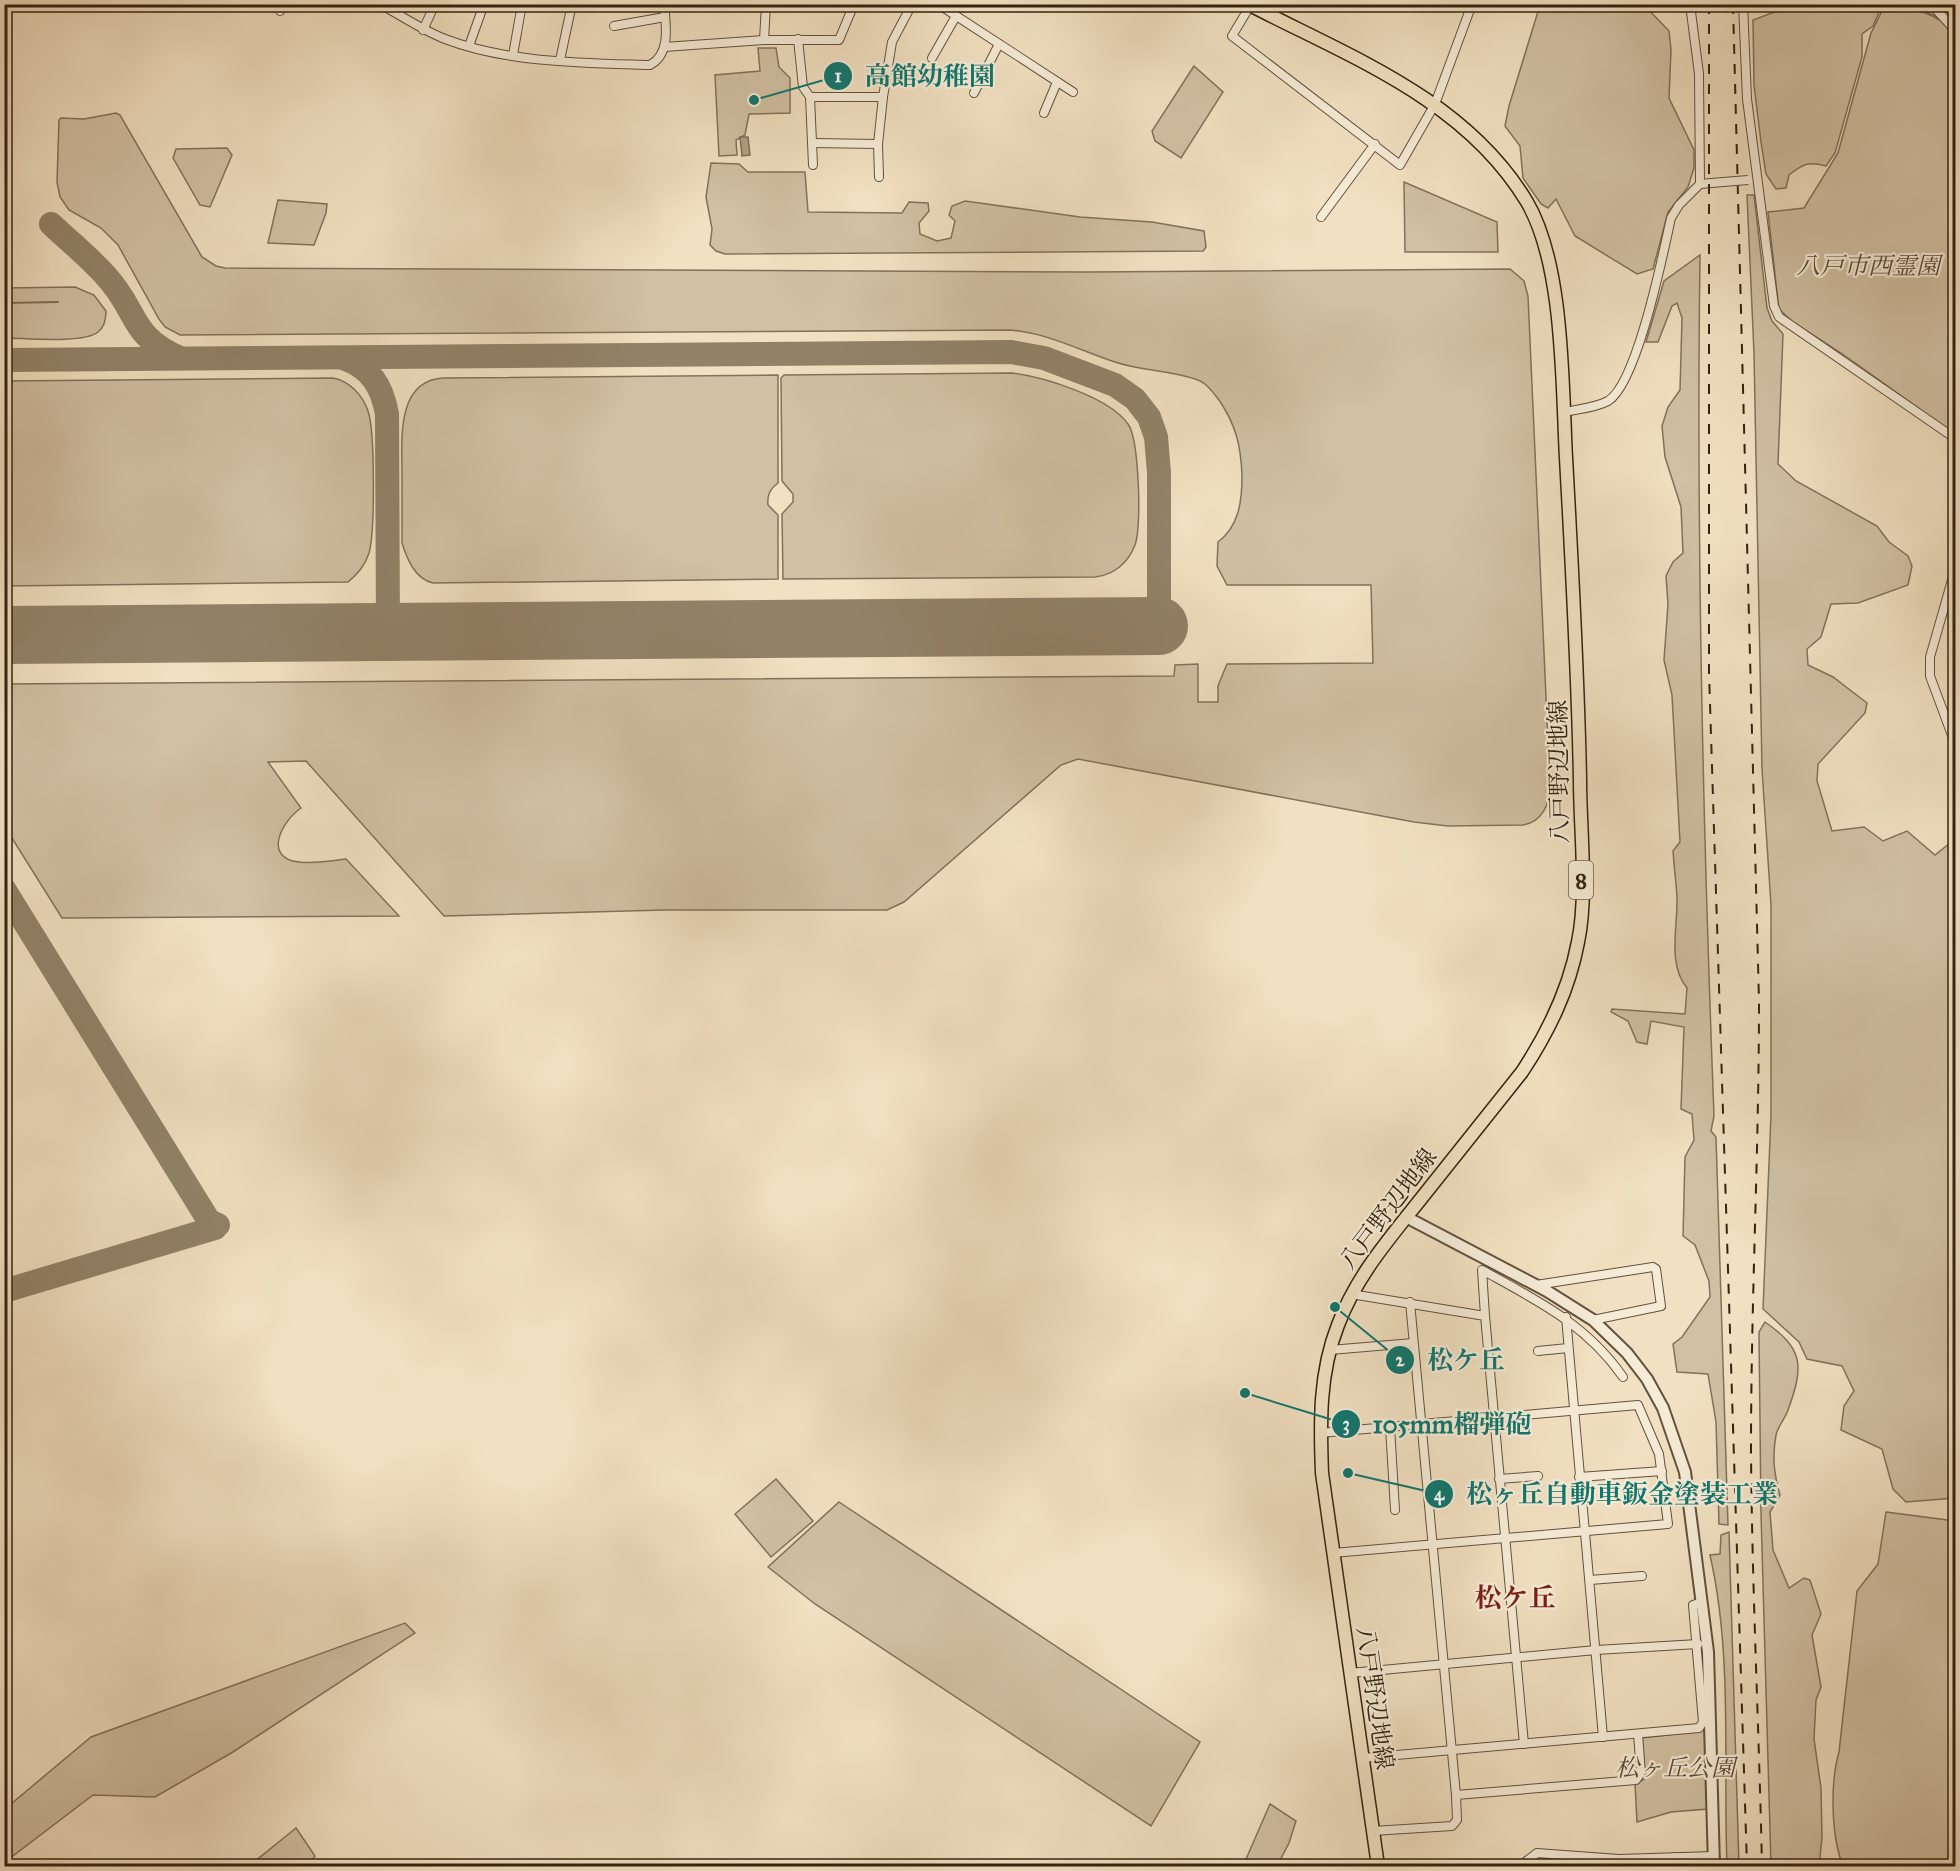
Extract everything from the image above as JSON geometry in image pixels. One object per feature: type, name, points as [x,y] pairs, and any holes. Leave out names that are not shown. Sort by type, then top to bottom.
[{"type":"main road","name":"八戸野辺地線","points":[[1249,5],[1435,104],[1482,141],[1506,169],[1529,205],[1546,247],[1556,298],[1564,412],[1578,675],[1581,887],[1579,939],[1563,997],[1539,1046],[1381,1248],[1351,1294],[1330,1350],[1323,1382],[1320,1433],[1333,1552],[1378,1866]]},
{"type":"street","points":[[381,4],[423,30],[469,46],[513,55],[560,60],[650,65],[662,55],[664,47],[664,4]]},
{"type":"street","points":[[423,30],[435,4]]},
{"type":"street","points":[[469,46],[484,4]]},
{"type":"street","points":[[513,55],[522,4]]},
{"type":"street","points":[[560,60],[572,4]]},
{"type":"street","points":[[764,40],[766,4]]},
{"type":"street","points":[[664,47],[764,40],[838,40],[854,4]]},
{"type":"street","points":[[879,177],[878,144],[892,42],[912,4]]},
{"type":"street","points":[[938,4],[1073,92]]},
{"type":"street","points":[[1249,5],[1232,36],[1400,165],[1435,104],[1472,4]]},
{"type":"street","points":[[1690,4],[1700,74],[1700,184]]},
{"type":"street","points":[[1743,4],[1747,99],[1774,306],[1779,317],[1956,439]]},
{"type":"street","points":[[1931,4],[1956,31]]},
{"type":"street","points":[[932,58],[956,16]]},
{"type":"street","points":[[614,26],[665,17]]},
{"type":"street","points":[[798,39],[803,87],[810,97],[813,165]]},
{"type":"street","points":[[974,93],[999,44]]},
{"type":"street","points":[[1044,113],[1057,82]]},
{"type":"street","points":[[810,97],[883,97]]},
{"type":"street","points":[[813,143],[878,144]]},
{"type":"street","points":[[1321,217],[1375,144]]},
{"type":"street","points":[[1564,412],[1589,408],[1610,400],[1626,381],[1639,344],[1671,219],[1679,205],[1700,184],[1759,178]]},
{"type":"street","points":[[1956,566],[1930,657],[1930,676],[1956,746]]},
{"type":"street","points":[[1406,1217],[1535,1285],[1593,1320],[1627,1353],[1647,1379],[1677,1441],[1685,1472],[1708,1652],[1714,1861],[1674,1857],[1602,1858],[1537,1853],[1520,1866]]},
{"type":"street","points":[[1535,1285],[1653,1267],[1656,1269],[1661,1306],[1593,1320]]},
{"type":"street","points":[[1524,1744],[1482,1270],[1566,1317],[1609,1357],[1623,1377]]},
{"type":"street","points":[[1351,1294],[1485,1316]]},
{"type":"street","points":[[1373,1831],[1452,1826],[1457,1820],[1410,1302]]},
{"type":"street","points":[[1566,1317],[1603,1737]]},
{"type":"street","points":[[1330,1350],[1413,1343]]},
{"type":"street","points":[[1538,1351],[1569,1348]]},
{"type":"street","points":[[1320,1433],[1638,1405],[1659,1454],[1668,1524],[1333,1552]]},
{"type":"street","points":[[1390,1427],[1395,1510]]},
{"type":"street","points":[[1579,1477],[1662,1471]]},
{"type":"street","points":[[1499,1479],[1538,1476]]},
{"type":"street","points":[[1590,1580],[1642,1575]]},
{"type":"street","points":[[1363,1758],[1694,1729],[1702,1725],[1698,1644],[1693,1605],[1702,1602]]},
{"type":"street","points":[[1350,1673],[1596,1650],[1698,1644]]},
{"type":"street","points":[[1456,1795],[1636,1780],[1641,1773],[1638,1734]]},
{"type":"street","points":[[1674,1857],[1675,1866]]},
{"type":"green space","points":[[1540,5],[1649,5],[1647,8],[1669,31],[1671,50],[1669,98],[1694,150],[1694,168],[1688,187],[1668,212],[1653,269],[1637,274],[1575,236],[1556,199],[1548,208],[1541,204],[1523,178],[1520,146],[1505,126]]},
{"type":"green space","points":[[1780,5],[1882,5],[1873,26],[1862,34],[1862,57],[1835,153],[1826,166],[1810,164],[1802,166],[1789,175],[1786,188],[1776,189],[1766,174],[1761,142],[1754,85],[1753,20],[1780,10]]},
{"type":"green space","name":"八戸市西霊園","points":[[1885,5],[1924,12],[1942,21],[1956,34],[1955,434],[1844,355],[1793,322],[1779,309],[1768,212],[1804,208],[1838,153],[1871,33]]},
{"type":"green space","points":[[1908,5],[1955,5],[1955,25],[1914,7]]},
{"type":"green space","points":[[758,48],[776,48],[779,67],[790,78],[790,113],[749,114],[745,135],[736,140],[737,155],[719,156],[715,75],[760,71]]},
{"type":"green space","points":[[1194,66],[1223,92],[1181,158],[1155,141],[1152,131]]},
{"type":"green space","points":[[116,113],[120,115],[202,257],[216,266],[225,268],[1087,272],[1510,269],[1524,281],[1528,296],[1550,786],[1544,811],[1535,820],[1523,825],[1448,826],[1414,822],[1078,759],[1061,765],[904,902],[887,910],[664,910],[444,916],[306,761],[268,762],[301,808],[287,821],[282,830],[278,847],[281,854],[288,859],[305,863],[346,859],[399,916],[62,918],[5,827],[5,684],[1174,676],[1175,665],[1198,664],[1198,702],[1218,702],[1218,686],[1227,664],[1373,663],[1371,585],[1227,585],[1217,566],[1218,542],[1231,529],[1238,513],[1242,486],[1240,455],[1236,436],[1225,409],[1211,390],[1199,380],[1125,365],[1050,338],[1010,330],[180,335],[165,327],[159,319],[118,245],[101,228],[69,210],[60,197],[57,182],[59,120],[61,118],[84,119]]},
{"type":"green space","points":[[227,148],[232,155],[210,207],[200,205],[173,158],[176,149]]},
{"type":"green space","points":[[711,163],[739,164],[748,172],[805,172],[808,212],[902,213],[909,202],[928,203],[929,211],[919,223],[920,234],[937,241],[951,238],[955,221],[949,215],[952,206],[965,201],[1080,217],[1152,222],[1204,231],[1206,247],[1203,251],[725,254],[716,251],[710,245],[712,229],[706,197]]},
{"type":"green space","points":[[1404,182],[1497,222],[1498,252],[1405,252]]},
{"type":"green space","points":[[1747,195],[1754,195],[1767,308],[1772,321],[1783,334],[1778,464],[1796,481],[1877,526],[1889,542],[1908,556],[1912,566],[1908,585],[1858,603],[1831,604],[1821,637],[1807,649],[1808,665],[1833,677],[1867,703],[1865,713],[1818,764],[1817,781],[1832,831],[1864,827],[1883,841],[1907,831],[1935,855],[1955,839],[1955,1498],[1906,1502],[1893,1489],[1882,1449],[1841,1430],[1844,1406],[1854,1391],[1842,1366],[1807,1359],[1799,1342],[1763,1309],[1771,1115],[1771,905],[1762,769],[1754,353]]},
{"type":"green space","points":[[278,200],[327,204],[314,245],[268,243]]},
{"type":"green space","points":[[1700,255],[1700,578],[1714,1116],[1711,1131],[1716,1137],[1728,1525],[1719,1524],[1716,1422],[1708,1374],[1677,1372],[1673,1344],[1682,1337],[1710,1297],[1709,1281],[1695,1245],[1683,1236],[1685,1157],[1694,1140],[1692,1114],[1681,1109],[1684,1027],[1651,1021],[1647,1044],[1637,1042],[1628,1021],[1611,1012],[1612,1009],[1685,1014],[1687,988],[1677,968],[1675,956],[1677,897],[1673,851],[1680,842],[1672,695],[1664,660],[1668,604],[1666,576],[1673,562],[1683,553],[1681,507],[1665,457],[1662,426],[1668,407],[1680,390],[1682,318],[1677,303],[1672,306],[1658,342],[1646,342],[1664,281]]},
{"type":"green space","points":[[75,287],[94,295],[106,311],[105,323],[98,332],[91,336],[67,339],[5,338],[5,288]]},
{"type":"green space","points":[[1012,373],[1058,384],[1091,397],[1119,414],[1128,424],[1132,433],[1137,464],[1138,521],[1135,545],[1120,567],[1108,574],[1095,577],[783,579],[782,514],[793,502],[793,494],[782,481],[781,378],[784,375]]},
{"type":"green space","points":[[778,375],[778,483],[770,492],[768,505],[778,515],[778,579],[433,583],[421,577],[409,562],[402,543],[403,429],[405,413],[410,400],[417,389],[428,381],[444,378]]},
{"type":"green space","points":[[333,378],[345,382],[363,400],[368,411],[372,439],[371,542],[363,566],[348,582],[5,586],[5,381]]},
{"type":"green space","points":[[1765,1322],[1778,1332],[1794,1350],[1798,1370],[1787,1413],[1776,1435],[1774,1465],[1780,1495],[1770,1512],[1773,1550],[1789,1588],[1804,1578],[1810,1580],[1821,1614],[1812,1635],[1821,1687],[1816,1700],[1814,1739],[1821,1788],[1822,1838],[1819,1866],[1771,1866],[1761,1513],[1759,1332]]},
{"type":"green space","points":[[776,1479],[813,1521],[771,1557],[735,1514]]},
{"type":"green space","points":[[839,1502],[1200,1742],[1151,1826],[815,1604],[768,1567]]},
{"type":"green space","points":[[1886,1512],[1955,1521],[1955,1866],[1843,1866],[1836,1840],[1833,1809],[1834,1779],[1857,1591],[1878,1564]]},
{"type":"green space","points":[[1729,1532],[1739,1866],[1727,1866],[1726,1710],[1722,1632],[1710,1555],[1720,1554],[1721,1535]]},
{"type":"green space","points":[[405,1623],[415,1633],[233,1752],[155,1797],[93,1795],[5,1862],[5,1809],[91,1737]]},
{"type":"green space","name":"松ヶ丘公園","points":[[1705,1730],[1708,1809],[1671,1812],[1637,1822],[1635,1783],[1645,1779],[1642,1738]]},
{"type":"green space","points":[[1270,1804],[1296,1821],[1289,1843],[1277,1866],[1243,1866]]},
{"type":"green space","points":[[296,1828],[315,1856],[308,1866],[249,1866]]},
{"type":"shaded area","points":[[740,137],[748,137],[750,155],[742,156]]},
{"type":"waterway","points":[[4,303],[58,302]]},
{"type":"taxiway","points":[[51,224],[105,275],[124,300],[142,331],[163,349],[180,358]]},
{"type":"taxiway","points":[[4,360],[1011,352],[1044,358],[1115,385],[1135,399],[1149,417],[1156,437],[1159,473],[1159,626]]},
{"type":"taxiway","points":[[343,358],[361,367],[374,379],[382,395],[387,414],[388,632]]},
{"type":"taxiway","points":[[4,889],[209,1221],[218,1225]]},
{"type":"taxiway","points":[[4,1291],[215,1228]]},
{"type":"runway","points":[[4,635],[1159,626]]},
{"type":"railway","points":[[1709,4],[1709,672],[1747,1866]]},
{"type":"railway","points":[[1733,4],[1759,1001],[1751,1450],[1762,1866]]},
{"type":"place","name":"高館幼稚園","points":[[754,100]]},
{"type":"place","name":"松ケ丘","points":[[1335,1307]]},
{"type":"place","name":"105mm榴弾砲","points":[[1245,1393]]},
{"type":"place","name":"松ヶ丘自動車鈑金塗装工業","points":[[1348,1473]]},
{"type":"district","name":"松ケ丘","points":[[1515,1598]]}]
